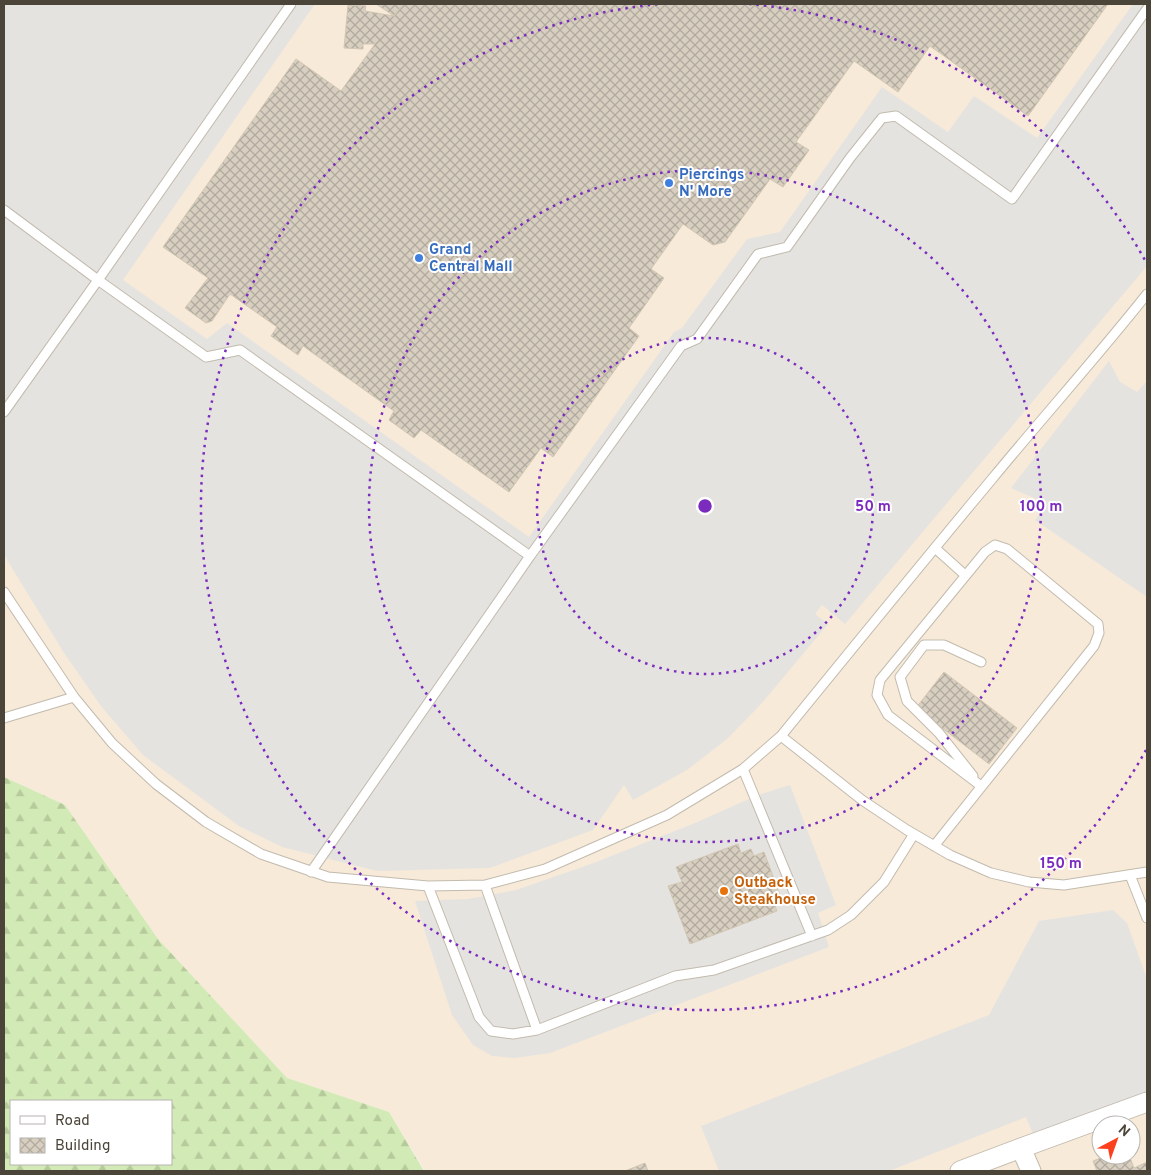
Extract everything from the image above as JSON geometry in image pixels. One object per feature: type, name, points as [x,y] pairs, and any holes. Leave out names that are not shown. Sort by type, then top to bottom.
[{"type":"street","points":[[960,1171],[1147,1102]]},
{"type":"street","points":[[1021,1148],[1031,1171]]},
{"type":"lane","points":[[4,412],[290,4]]},
{"type":"lane","points":[[311,872],[530,556],[681,346],[697,339],[758,254],[787,247],[850,158],[882,118],[896,116],[1012,199],[1147,9]]},
{"type":"lane","points":[[4,210],[206,357],[240,350],[530,556]]},
{"type":"lane","points":[[4,592],[74,698],[119,749],[156,784],[206,822],[261,854],[328,877],[428,886],[485,886],[545,870],[667,815],[742,769],[781,736],[1147,294]]},
{"type":"lane","points":[[934,846],[1094,646],[1099,633],[1098,624],[1008,549],[995,545],[985,552],[880,680],[877,696],[888,715],[981,786]]},
{"type":"lane","points":[[935,548],[966,576]]},
{"type":"lane","points":[[981,662],[944,645],[924,645],[900,677],[907,701],[939,733],[981,786]]},
{"type":"lane","points":[[4,718],[74,698]]},
{"type":"lane","points":[[781,736],[862,800],[914,834],[950,855],[991,873],[1029,882],[1064,885],[1147,872]]},
{"type":"lane","points":[[742,769],[812,936]]},
{"type":"lane","points":[[428,886],[479,1017],[491,1031],[513,1034],[537,1030],[675,976],[714,970],[828,930],[851,916],[884,882],[914,834]]},
{"type":"lane","points":[[1130,875],[1147,918]]},
{"type":"lane","points":[[485,886],[537,1030]]},
{"type":"shaded area","name":"Grand Central Mall","points":[[4,4],[1147,4],[1147,1171],[425,1171],[389,1112],[287,1078],[158,939],[65,805],[4,777]]},
{"type":"shaded area","points":[[4,4],[315,4],[123,280],[207,339],[227,323],[529,537],[674,332],[682,328],[747,239],[780,232],[882,87],[948,132],[974,96],[1037,138],[1133,4],[1147,4],[1147,266],[845,624],[822,605],[815,614],[828,624],[762,703],[727,739],[687,770],[633,800],[624,785],[593,830],[490,868],[377,871],[282,847],[239,826],[143,755],[101,706],[64,653],[4,555]]},
{"type":"shaded area","points":[[1109,361],[1120,382],[1137,392],[1147,381],[1147,597],[1035,520],[1048,504],[1011,488]]},
{"type":"shaded area","points":[[790,785],[836,905],[818,913],[829,947],[550,1053],[515,1058],[492,1056],[473,1045],[452,1015],[415,901],[468,899],[516,890],[591,864],[695,823],[758,795]]},
{"type":"shaded area","points":[[1113,910],[1127,923],[1147,979],[1147,1096],[1098,1115],[1091,1115],[1091,1118],[1035,1139],[1026,1117],[889,1171],[719,1171],[701,1126],[989,1015],[1039,921]]},
{"type":"green space","points":[[4,777],[65,805],[158,939],[287,1078],[389,1112],[424,1171],[4,1171]]},
{"type":"building","points":[[376,4],[403,4],[394,16]]},
{"type":"building","name":"Grand Central Mall","points":[[403,4],[1108,4],[1028,116],[930,46],[898,92],[854,61],[796,142],[809,150],[783,187],[770,179],[725,242],[713,245],[683,224],[651,269],[664,278],[629,328],[639,336],[553,457],[541,448],[509,492],[421,430],[414,438],[389,420],[394,411],[303,346],[298,355],[271,336],[277,327],[230,294],[212,321],[206,323],[185,308],[208,278],[163,247],[296,59],[341,91],[375,44],[363,44],[363,49],[344,48],[348,5],[366,6],[365,11],[394,16]]},
{"type":"building","points":[[944,672],[1017,728],[989,764],[916,708]]},
{"type":"building","name":"Outback Steakhouse","points":[[738,844],[741,853],[751,849],[754,856],[764,852],[780,895],[772,898],[777,911],[690,944],[668,886],[682,882],[676,867]]},
{"type":"building","points":[[1147,1162],[1147,1171],[1097,1171],[1095,1165],[1133,1165],[1134,1168]]},
{"type":"building","points":[[645,1163],[648,1171],[625,1171]]},
{"type":"place","name":"Piercings N' More","points":[[669,183]]},
{"type":"place","name":"Grand Central Mall","points":[[419,258]]},
{"type":"place","name":"Outback Steakhouse","points":[[724,891]]}]
